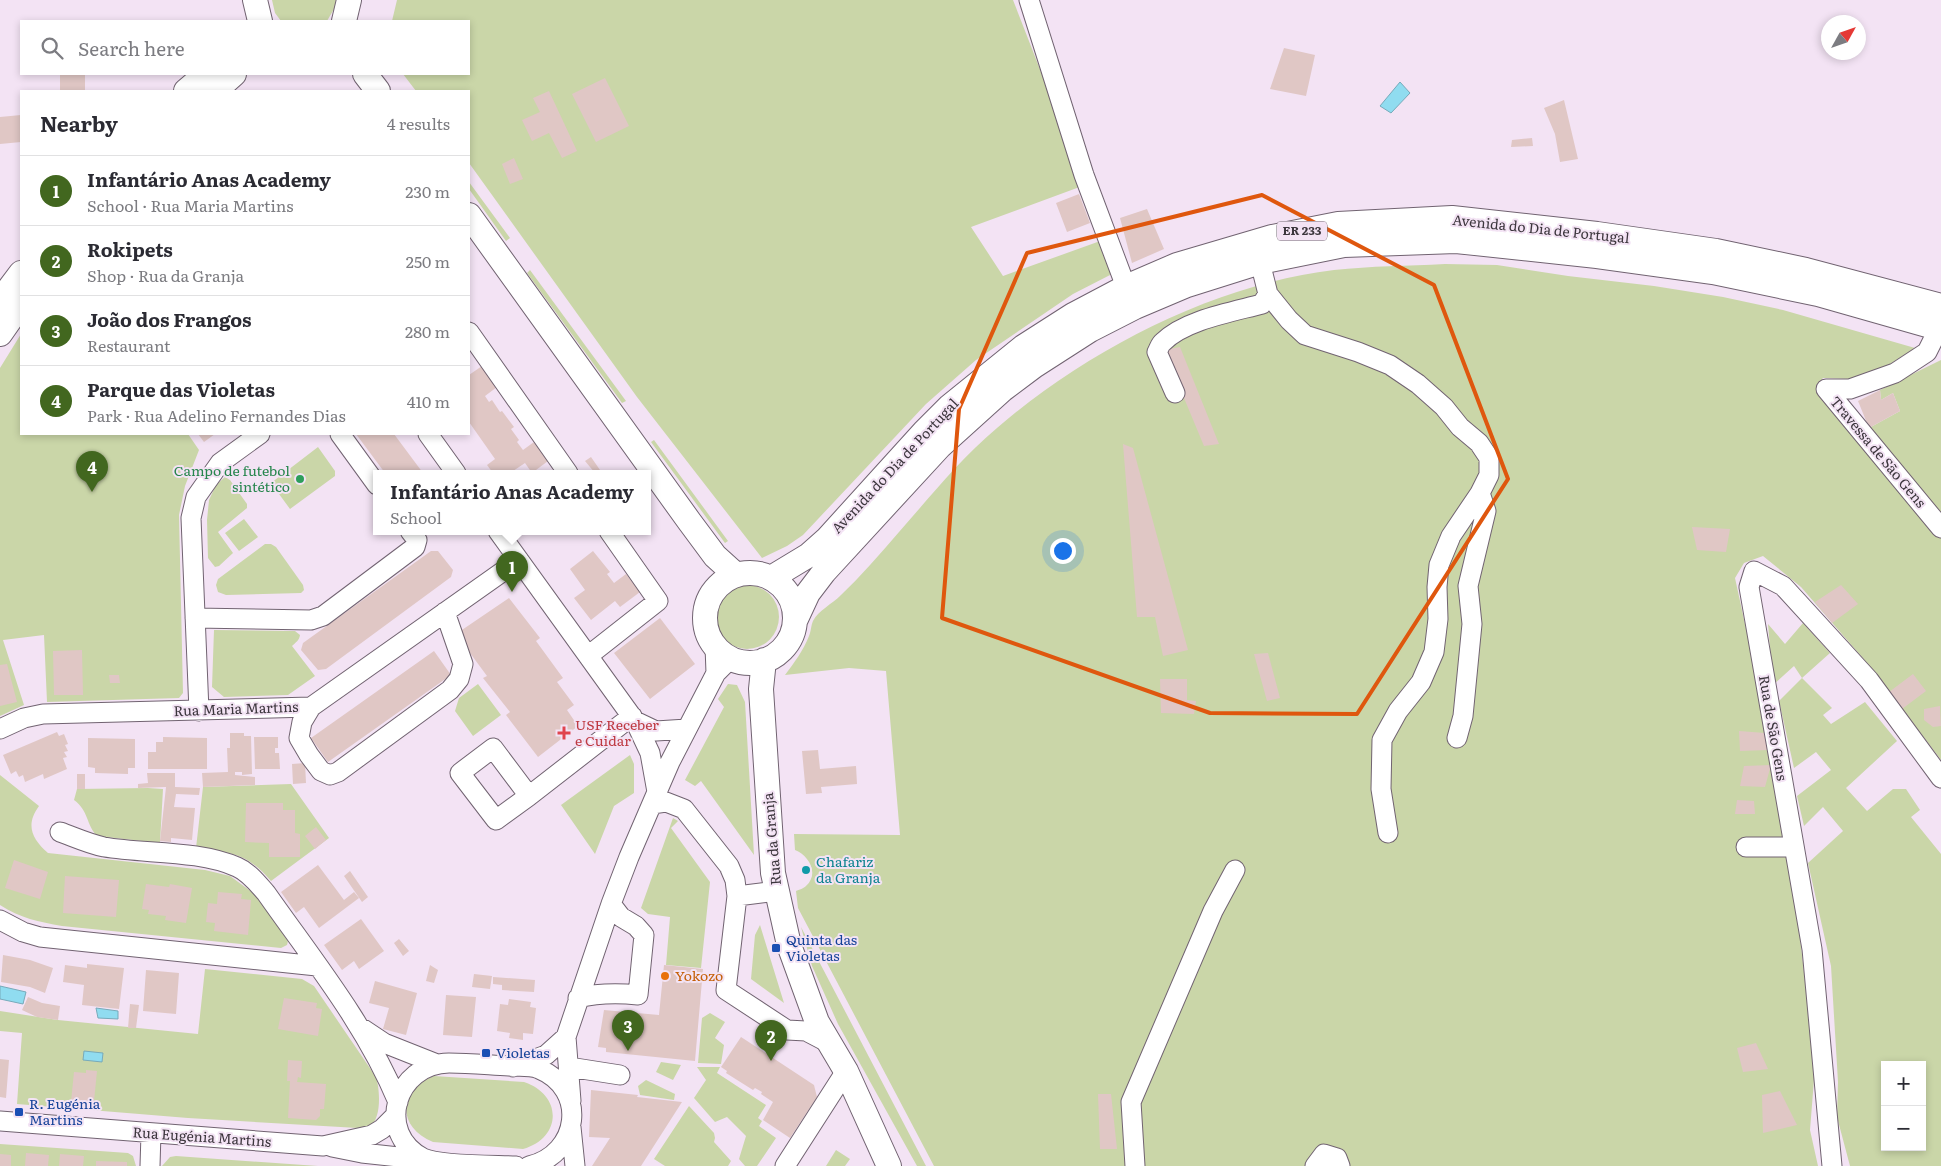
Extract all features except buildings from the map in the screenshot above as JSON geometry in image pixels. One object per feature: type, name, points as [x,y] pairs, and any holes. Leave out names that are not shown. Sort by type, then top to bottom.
[{"type":"main road","points":[[187,90],[205,75]]},
{"type":"main road","points":[[216,90],[233,75]]},
{"type":"main road","points":[[366,75],[377,90]]},
{"type":"main road","points":[[470,216],[715,556],[729,579]]},
{"type":"main road","name":"Avenida do Dia de Portugal","points":[[771,578],[808,555],[827,539],[950,406],[979,380],[1023,347],[1073,315],[1126,286],[1177,265],[1272,237],[1338,224],[1452,218],[1597,234],[1716,251],[1806,270],[1940,321]]},
{"type":"main road","name":"Avenida do Dia de Portugal","points":[[795,620],[808,593],[824,572],[940,446],[1002,390],[1067,344],[1135,307],[1187,285],[1260,262],[1344,245],[1456,241],[1597,256],[1713,272],[1940,321]]},
{"type":"main road","points":[[0,301],[20,274]]},
{"type":"main road","points":[[0,334],[20,305]]},
{"type":"main road","points":[[748,573],[759,574],[771,578],[781,585],[789,596],[794,608],[795,620],[792,634],[786,645],[776,654],[734,660],[708,634],[707,606],[713,594],[729,579],[748,573]]},
{"type":"main road","name":"Rua da Granja","points":[[734,660],[761,689],[773,873],[789,945],[817,1022],[851,1081],[905,1166]]},
{"type":"main road","name":"Rua da Granja","points":[[851,1081],[889,1166]]},
{"type":"street","points":[[1029,0],[1084,175],[1126,286]]},
{"type":"street","points":[[1260,262],[1268,294],[1289,320],[1305,335],[1358,352],[1390,365],[1418,384],[1444,407],[1460,427],[1479,444],[1489,458],[1489,475],[1480,493],[1451,536],[1439,565],[1437,587],[1438,619],[1434,652],[1421,682],[1398,711],[1382,740],[1381,789],[1388,833]]},
{"type":"street","points":[[1175,393],[1157,352],[1162,342],[1183,328],[1219,315],[1262,304],[1268,294]]},
{"type":"street","name":"Travessa de São Gens","points":[[1940,321],[1927,352],[1895,373],[1850,389],[1826,389],[1941,528]]},
{"type":"street","points":[[470,333],[566,470]]},
{"type":"street","points":[[199,711],[191,518],[196,497],[223,460],[259,435]]},
{"type":"street","points":[[341,435],[373,479]]},
{"type":"street","points":[[429,435],[454,470]]},
{"type":"street","points":[[1457,738],[1463,716],[1472,624],[1468,586],[1486,511],[1480,493]]},
{"type":"street","points":[[195,618],[310,620],[322,616],[415,547],[416,540],[413,535]]},
{"type":"street","points":[[501,535],[634,719],[650,753],[654,798]]},
{"type":"street","points":[[588,656],[658,601],[612,535]]},
{"type":"street","name":"Rua Maria Martins","points":[[0,730],[24,718],[43,714],[311,707],[519,560]]},
{"type":"street","name":"Rua de São Gens","points":[[1832,1166],[1812,949],[1749,587],[1754,571],[1783,586],[1869,680],[1941,778]]},
{"type":"street","points":[[311,707],[302,722],[299,738],[321,771],[330,775],[338,772],[450,690],[459,680],[463,664],[445,612]]},
{"type":"street","points":[[575,1166],[566,1037],[578,998],[611,904],[654,798],[686,730],[734,660]]},
{"type":"street","points":[[634,719],[656,730],[686,730]]},
{"type":"street","points":[[529,796],[634,719]]},
{"type":"street","points":[[654,798],[684,809],[729,866],[735,880],[738,896],[726,990],[787,1030],[806,1030],[829,1043]]},
{"type":"street","points":[[60,832],[102,846],[201,858],[239,868],[254,879],[266,893],[360,1027],[389,1080],[397,1108]]},
{"type":"street","points":[[1746,847],[1794,848]]},
{"type":"street","points":[[1135,1166],[1131,1102],[1213,911],[1235,870]]},
{"type":"street","points":[[738,896],[777,891]]},
{"type":"street","points":[[578,998],[616,993],[638,994],[644,935],[636,926],[620,917],[611,904]]},
{"type":"street","points":[[0,920],[22,932],[40,937],[318,966]]},
{"type":"street","points":[[360,1027],[384,1043],[437,1064],[526,1066],[539,1069],[549,1074],[558,1082],[566,1094],[571,1107]]},
{"type":"street","points":[[513,1067],[546,1055],[566,1037]]},
{"type":"street","points":[[437,1064],[422,1069],[410,1078],[402,1090],[396,1121],[401,1136],[410,1149],[423,1158],[438,1163],[516,1166]]},
{"type":"street","points":[[569,1067],[620,1075]]},
{"type":"street","points":[[785,1166],[851,1081]]},
{"type":"street","name":"Rua Eugénia Martins","points":[[0,1121],[323,1146],[372,1135],[382,1130],[397,1108]]},
{"type":"street","points":[[529,1166],[540,1163],[559,1150],[571,1126]]},
{"type":"street","points":[[150,1166],[151,1133]]},
{"type":"street","points":[[323,1146],[369,1160],[407,1163],[432,1161]]},
{"type":"street","points":[[1315,1166],[1324,1154],[1337,1158],[1340,1166]]},
{"type":"highlighted area","points":[[1262,195],[1434,285],[1508,479],[1357,714],[1210,713],[942,618],[959,409],[1027,253]]},
{"type":"green space","points":[[272,0],[336,0],[334,9],[328,20],[280,20],[275,13]]},
{"type":"green space","points":[[397,0],[1013,0],[1085,185],[971,227],[1003,276],[1103,240],[1112,274],[1073,294],[976,360],[926,404],[803,535],[787,546],[762,558],[637,397],[470,164],[470,90],[415,90],[404,75],[470,75],[470,20],[392,20]]},
{"type":"green space","points":[[470,183],[510,238],[506,241],[470,190]]},
{"type":"green space","points":[[1445,264],[1497,265],[1723,297],[1783,310],[1915,348],[1887,366],[1849,379],[1823,378],[1816,386],[1941,537],[1941,760],[1867,663],[1801,587],[1763,556],[1744,563],[1735,578],[1750,647],[1796,903],[1815,1067],[1810,1130],[1818,1166],[934,1166],[798,908],[796,891],[805,887],[810,881],[812,870],[808,860],[795,850],[794,834],[900,835],[886,671],[849,668],[785,675],[804,647],[813,621],[818,614],[840,596],[863,573],[946,478],[983,440],[1032,399],[1112,347],[1155,325],[1199,306],[1244,290],[1289,278],[1334,270]]},
{"type":"green space","points":[[530,270],[626,401],[622,403],[527,273]]},
{"type":"green space","points":[[20,336],[20,435],[189,435],[199,450],[185,486],[179,515],[183,693],[179,698],[47,702],[44,635],[3,640],[24,705],[0,716],[0,368]]},
{"type":"green space","points":[[1941,360],[1941,516],[1869,428],[1900,411],[1893,393],[1881,400],[1880,390]]},
{"type":"green space","points":[[654,440],[728,541],[725,543],[651,442]]},
{"type":"green space","name":"Campo de futebol sintético","points":[[318,447],[335,471],[335,476],[290,509],[271,483]]},
{"type":"green space","points":[[225,477],[230,480],[247,504],[247,508],[218,532],[233,553],[219,566],[215,567],[208,558],[207,520],[209,500],[216,485]]},
{"type":"green space","points":[[244,519],[258,537],[239,551],[225,533]]},
{"type":"green space","points":[[265,544],[271,544],[276,547],[303,585],[304,590],[301,593],[226,595],[218,592],[216,585],[218,579]]},
{"type":"green space","points":[[741,585],[753,585],[770,594],[777,605],[779,617],[777,629],[770,640],[753,649],[741,649],[729,644],[720,635],[715,623],[715,611],[720,599],[729,590]]},
{"type":"green space","points":[[1803,623],[1830,653],[1802,678],[1794,666],[1773,685],[1768,624],[1785,644]]},
{"type":"green space","points":[[214,630],[295,631],[300,635],[292,646],[315,676],[288,695],[224,697],[212,687]]},
{"type":"green space","points":[[1802,678],[1832,708],[1823,715],[1831,724],[1865,702],[1897,741],[1846,788],[1867,811],[1893,789],[1906,789],[1920,810],[1911,817],[1941,854],[1941,1166],[1850,1166],[1837,1117],[1838,1082],[1831,966],[1808,863],[1843,831],[1823,807],[1804,826],[1797,796],[1831,770],[1816,752],[1794,768],[1779,701]]},
{"type":"green space","points":[[478,684],[501,715],[473,736],[455,711],[459,698]]},
{"type":"green space","points":[[728,684],[737,685],[745,702],[754,855],[701,781],[695,786],[685,780],[724,707],[718,699]]},
{"type":"green space","points":[[630,755],[634,764],[634,793],[614,806],[595,854],[561,805]]},
{"type":"green space","points":[[0,775],[39,806],[32,819],[31,826],[34,837],[48,853],[205,870],[230,876],[256,895],[288,941],[287,945],[281,948],[62,926],[30,919],[0,905]]},
{"type":"green space","points":[[291,784],[329,838],[271,881],[262,871],[246,859],[229,853],[196,848],[203,787]]},
{"type":"green space","points":[[77,789],[163,789],[160,843],[97,836],[93,832],[85,813],[74,800]]},
{"type":"green space","points":[[673,818],[678,821],[671,828],[710,882],[701,968],[666,965],[670,917],[648,914],[641,908]]},
{"type":"green space","points":[[760,925],[784,1003],[751,979],[755,935]]},
{"type":"green space","points":[[801,927],[926,1166],[917,1166],[838,1024],[812,966]]},
{"type":"green space","points":[[205,969],[302,979],[314,986],[376,1077],[379,1104],[373,1123],[369,1127],[358,1128],[188,1118],[17,1104],[22,1033],[0,1031],[0,1011],[58,1020],[198,1034]]},
{"type":"green space","points":[[710,1013],[725,1022],[715,1038],[724,1045],[721,1064],[698,1063],[702,1018]]},
{"type":"green space","points":[[661,1062],[681,1065],[673,1080],[656,1072]]},
{"type":"green space","points":[[697,1067],[720,1067],[717,1073],[766,1105],[758,1118],[762,1121],[759,1126],[776,1138],[757,1166],[745,1166],[739,1159],[746,1136],[727,1117],[715,1122],[694,1098],[706,1080]]},
{"type":"green space","points":[[434,1076],[524,1082],[537,1088],[546,1096],[553,1116],[551,1126],[545,1136],[523,1149],[433,1142],[421,1135],[413,1127],[406,1109],[408,1099],[413,1090],[422,1082]]},
{"type":"green space","points":[[646,1080],[675,1094],[674,1100],[640,1095],[638,1086]]},
{"type":"green space","points":[[689,1106],[714,1133],[714,1142],[731,1161],[728,1166],[665,1166],[654,1159]]},
{"type":"green space","points":[[0,1144],[128,1153],[133,1156],[136,1166],[0,1166]]},
{"type":"green space","points":[[836,1150],[850,1159],[845,1166],[826,1166]]},
{"type":"green space","points":[[170,1157],[318,1166],[162,1166]]},
{"type":"water","points":[[1400,82],[1410,93],[1391,113],[1380,106]]},
{"type":"water","points":[[0,986],[26,992],[23,1004],[0,999]]},
{"type":"water","points":[[96,1008],[118,1011],[118,1019],[98,1018]]},
{"type":"water","points":[[84,1051],[103,1053],[102,1062],[83,1060]]},
{"type":"place","name":"Campo de futebol sintético","points":[[300,479]]},
{"type":"place","name":"Parque das Violetas","points":[[92,492]]},
{"type":"place","name":"Infantário Anas Academy","points":[[512,592]]},
{"type":"place","name":"USF Receber e Cuidar","points":[[564,733]]},
{"type":"place","name":"Chafariz da Granja","points":[[806,870]]},
{"type":"place","name":"Quinta das Violetas","points":[[776,948]]},
{"type":"place","name":"Yokozo","points":[[665,976]]},
{"type":"place","name":"João dos Frangos","points":[[628,1051]]},
{"type":"place","name":"Violetas","points":[[486,1053]]},
{"type":"place","name":"Rokipets","points":[[771,1061]]},
{"type":"place","name":"R. Eugénia Martins","points":[[19,1112]]}]
